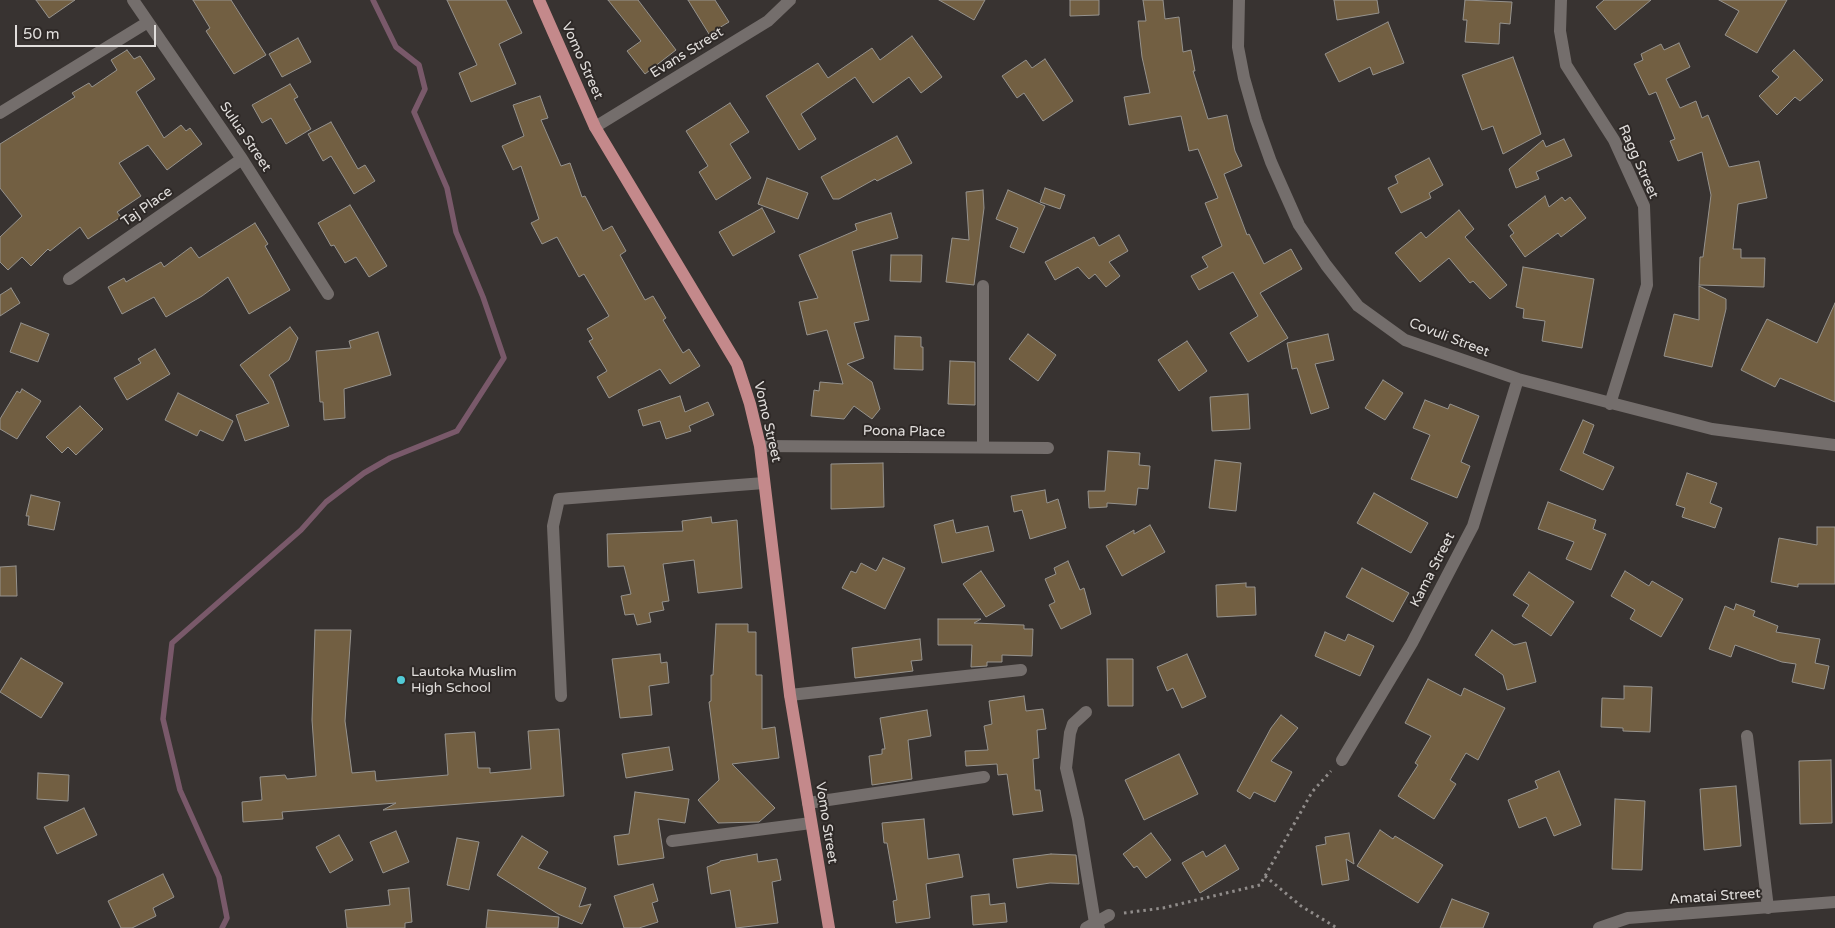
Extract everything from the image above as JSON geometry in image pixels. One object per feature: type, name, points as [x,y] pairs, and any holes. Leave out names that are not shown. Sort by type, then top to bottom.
[{"type":"main road","name":"Vomo Street","points":[[539,0],[595,127],[737,364],[760,446],[790,695],[829,928]]},
{"type":"street","name":"Sulua Street","points":[[133,0],[242,159],[328,294]]},
{"type":"street","name":"Evans Street","points":[[595,127],[768,21],[790,0]]},
{"type":"street","name":"Covuli Street","points":[[1239,0],[1238,47],[1256,120],[1300,226],[1326,265],[1358,306],[1405,340],[1518,379],[1712,429],[1835,444]]},
{"type":"street","name":"Ragg Street","points":[[1561,0],[1560,31],[1566,65],[1614,140],[1644,206],[1647,285],[1610,404]]},
{"type":"street","points":[[0,113],[148,22]]},
{"type":"street","name":"Taj Place","points":[[69,279],[242,159]]},
{"type":"street","points":[[983,286],[983,448]]},
{"type":"street","name":"Kama Street","points":[[1342,760],[1412,643],[1473,526],[1518,379]]},
{"type":"street","name":"Poona Place","points":[[760,446],[1048,448]]},
{"type":"street","points":[[561,696],[553,526],[559,499],[764,483]]},
{"type":"street","points":[[790,695],[1021,670]]},
{"type":"street","points":[[1086,712],[1073,724],[1070,733],[1066,768],[1078,819],[1093,926],[1108,915]]},
{"type":"street","points":[[1747,736],[1768,908]]},
{"type":"street","points":[[808,803],[984,777]]},
{"type":"street","points":[[672,841],[811,823]]},
{"type":"street","name":"Amatai Street","points":[[1599,928],[1628,918],[1835,902]]},
{"type":"path","points":[[1108,915],[1163,908],[1260,885],[1312,792],[1342,760]]},
{"type":"path","points":[[1265,876],[1301,906],[1337,928]]},
{"type":"building","points":[[36,0],[75,0],[49,18]]},
{"type":"building","points":[[193,0],[231,0],[266,55],[234,74],[206,31],[210,28]]},
{"type":"building","points":[[447,0],[506,0],[522,33],[499,44],[516,84],[471,102],[459,73],[477,65]]},
{"type":"building","points":[[608,0],[638,0],[676,50],[645,74],[627,51],[641,41]]},
{"type":"building","points":[[688,0],[715,0],[729,22],[709,34]]},
{"type":"building","points":[[939,0],[985,0],[974,20]]},
{"type":"building","points":[[1070,0],[1099,0],[1099,15],[1070,16]]},
{"type":"building","points":[[1143,0],[1163,0],[1165,19],[1179,17],[1183,52],[1191,50],[1195,71],[1193,71],[1208,119],[1227,115],[1235,151],[1242,166],[1224,174],[1247,235],[1249,234],[1264,264],[1291,249],[1302,269],[1260,293],[1288,338],[1248,362],[1230,333],[1258,316],[1233,272],[1199,290],[1191,276],[1208,267],[1202,257],[1222,246],[1205,203],[1218,198],[1198,149],[1189,151],[1181,116],[1129,125],[1124,97],[1150,93],[1142,57],[1138,21],[1146,21]]},
{"type":"building","points":[[1334,0],[1377,0],[1379,13],[1337,20]]},
{"type":"building","points":[[1465,0],[1512,2],[1510,24],[1500,23],[1499,44],[1465,42],[1467,20],[1463,20]]},
{"type":"building","points":[[1604,0],[1651,0],[1615,30],[1596,7]]},
{"type":"building","points":[[1719,0],[1787,0],[1757,53],[1725,35],[1739,11]]},
{"type":"building","points":[[1388,22],[1404,63],[1373,75],[1370,67],[1339,82],[1325,54]]},
{"type":"building","points":[[912,36],[942,77],[921,93],[909,77],[873,103],[855,77],[801,114],[816,139],[799,150],[766,96],[818,63],[828,78],[872,48],[880,60]]},
{"type":"building","points":[[298,38],[311,62],[282,77],[269,54]]},
{"type":"building","points":[[1679,43],[1690,67],[1666,79],[1680,108],[1696,101],[1702,118],[1708,115],[1729,167],[1759,161],[1767,198],[1738,204],[1733,249],[1741,249],[1741,258],[1765,258],[1764,287],[1699,285],[1700,257],[1703,257],[1711,195],[1702,152],[1678,161],[1670,141],[1675,139],[1656,92],[1649,95],[1634,64],[1643,60],[1641,54],[1661,44],[1664,50]]},
{"type":"building","points":[[127,50],[134,59],[140,56],[155,79],[136,92],[164,138],[181,125],[186,131],[190,128],[202,144],[167,170],[148,145],[119,163],[141,196],[117,212],[121,217],[88,239],[80,227],[50,251],[48,249],[31,266],[22,257],[8,270],[0,262],[0,237],[22,216],[0,188],[0,144],[75,97],[72,93],[89,83],[92,87],[117,70],[111,60]]},
{"type":"building","points":[[1794,50],[1823,80],[1800,101],[1795,97],[1777,115],[1759,96],[1779,77],[1772,71]]},
{"type":"building","points":[[1513,57],[1541,134],[1503,154],[1493,126],[1482,130],[1462,75]]},
{"type":"building","points":[[1045,59],[1073,101],[1043,121],[1024,93],[1017,98],[1002,76],[1026,60],[1032,68]]},
{"type":"building","points":[[290,84],[298,97],[294,99],[311,129],[286,144],[271,118],[262,123],[252,105]]},
{"type":"building","points":[[540,96],[548,118],[541,120],[561,166],[570,163],[582,197],[585,196],[603,231],[612,226],[626,251],[620,255],[645,300],[653,296],[666,318],[663,320],[683,353],[689,349],[700,366],[670,384],[660,369],[609,398],[597,377],[607,371],[589,341],[593,339],[587,329],[609,316],[584,274],[579,277],[557,237],[542,244],[531,223],[539,219],[521,166],[513,170],[502,146],[524,136],[513,105]]},
{"type":"building","points":[[730,103],[749,132],[730,144],[751,178],[716,200],[699,172],[708,166],[686,131]]},
{"type":"building","points":[[331,122],[358,169],[365,165],[375,181],[354,194],[331,156],[323,161],[308,134]]},
{"type":"building","points":[[897,136],[912,163],[877,181],[875,179],[839,199],[833,199],[821,177]]},
{"type":"building","points":[[1564,139],[1572,156],[1536,172],[1539,179],[1516,188],[1509,169],[1543,140],[1546,147]]},
{"type":"building","points":[[1429,158],[1443,185],[1429,193],[1431,198],[1401,213],[1388,188],[1398,183],[1395,176]]},
{"type":"building","points":[[767,178],[808,193],[798,219],[758,204]]},
{"type":"building","points":[[1045,188],[1065,195],[1060,209],[1040,202]]},
{"type":"building","points":[[983,190],[984,208],[974,285],[946,282],[952,238],[969,240],[966,192]]},
{"type":"building","points":[[1008,190],[1045,206],[1024,253],[1010,247],[1018,228],[996,219]]},
{"type":"building","points":[[1545,196],[1549,207],[1562,197],[1565,201],[1570,197],[1586,218],[1561,237],[1558,233],[1525,257],[1510,236],[1514,233],[1508,225]]},
{"type":"building","points":[[350,205],[387,266],[369,277],[356,257],[345,263],[334,245],[331,246],[318,223]]},
{"type":"building","points":[[762,208],[775,232],[733,256],[719,232]]},
{"type":"building","points":[[1459,210],[1474,229],[1465,237],[1507,285],[1490,299],[1473,281],[1470,283],[1449,258],[1420,282],[1395,253],[1421,232],[1426,238]]},
{"type":"building","points":[[891,213],[898,238],[852,251],[869,320],[854,323],[864,358],[847,364],[872,382],[880,409],[872,419],[854,406],[844,419],[811,416],[814,390],[819,391],[820,382],[843,384],[827,330],[807,335],[799,302],[818,298],[799,255],[857,230],[855,224]]},
{"type":"building","points":[[255,223],[268,244],[265,246],[290,290],[249,314],[228,277],[202,296],[166,317],[154,297],[122,314],[108,287],[124,278],[126,282],[161,262],[164,267],[191,247],[199,258]]},
{"type":"building","points":[[1119,235],[1128,251],[1109,262],[1120,276],[1106,287],[1095,274],[1089,279],[1078,267],[1055,280],[1045,262],[1094,237],[1099,246]]},
{"type":"building","points":[[891,255],[922,255],[921,282],[890,281]]},
{"type":"building","points":[[1523,267],[1594,279],[1582,348],[1542,341],[1545,321],[1523,318],[1524,309],[1516,307]]},
{"type":"building","points":[[1699,286],[1726,299],[1726,309],[1712,367],[1664,356],[1674,314],[1699,320]]},
{"type":"building","points":[[11,288],[20,303],[0,316],[0,295]]},
{"type":"building","points":[[1835,303],[1835,402],[1780,378],[1775,387],[1741,370],[1767,319],[1817,343]]},
{"type":"building","points":[[21,323],[49,334],[38,362],[10,352]]},
{"type":"building","points":[[290,327],[298,338],[289,360],[269,375],[273,381],[289,426],[245,441],[236,415],[269,403],[240,365]]},
{"type":"building","points":[[378,332],[391,375],[344,389],[345,418],[324,420],[323,402],[320,402],[316,351],[351,348],[349,341]]},
{"type":"building","points":[[1028,334],[1056,355],[1038,381],[1009,359]]},
{"type":"building","points":[[1328,334],[1334,360],[1315,364],[1329,408],[1311,414],[1297,368],[1292,369],[1287,343]]},
{"type":"building","points":[[895,336],[921,337],[923,370],[894,369]]},
{"type":"building","points":[[1187,341],[1207,371],[1179,391],[1158,360]]},
{"type":"building","points":[[155,349],[170,374],[127,400],[114,378],[141,363],[138,359]]},
{"type":"building","points":[[950,361],[975,362],[975,405],[948,404]]},
{"type":"building","points":[[1383,380],[1403,393],[1385,420],[1365,408]]},
{"type":"building","points":[[22,389],[41,401],[17,439],[0,429],[0,419],[17,391],[20,393]]},
{"type":"building","points":[[178,393],[233,421],[223,441],[200,430],[197,436],[165,420]]},
{"type":"building","points":[[1248,394],[1250,429],[1212,431],[1210,397]]},
{"type":"building","points":[[680,396],[685,412],[708,402],[714,415],[689,426],[691,431],[666,439],[660,421],[643,426],[638,410]]},
{"type":"building","points":[[1425,400],[1448,409],[1450,404],[1479,416],[1461,462],[1470,466],[1457,498],[1411,479],[1430,435],[1413,428]]},
{"type":"building","points":[[80,406],[103,429],[76,455],[68,447],[62,453],[46,437]]},
{"type":"building","points":[[1583,420],[1594,425],[1583,453],[1614,467],[1603,490],[1560,470]]},
{"type":"building","points":[[1108,451],[1140,453],[1139,465],[1150,466],[1148,489],[1138,488],[1136,505],[1107,503],[1107,507],[1089,508],[1088,491],[1105,491]]},
{"type":"building","points":[[1215,460],[1241,463],[1236,511],[1209,508]]},
{"type":"building","points":[[883,463],[884,507],[831,509],[831,464]]},
{"type":"building","points":[[1687,473],[1717,483],[1710,503],[1722,508],[1715,528],[1682,517],[1685,508],[1676,505]]},
{"type":"building","points":[[1045,490],[1047,503],[1058,499],[1066,528],[1030,539],[1022,510],[1014,512],[1011,496]]},
{"type":"building","points":[[1374,493],[1428,523],[1411,553],[1357,523]]},
{"type":"building","points":[[31,495],[60,502],[54,530],[28,525],[29,516],[26,516]]},
{"type":"building","points":[[1548,502],[1596,520],[1593,529],[1606,534],[1591,570],[1566,559],[1574,542],[1538,529]]},
{"type":"building","points":[[711,517],[712,523],[737,520],[742,588],[698,593],[694,560],[663,564],[669,601],[662,602],[664,610],[649,613],[651,622],[637,625],[634,614],[625,615],[621,596],[631,594],[624,566],[608,567],[607,534],[683,531],[682,521]]},
{"type":"building","points":[[953,520],[956,533],[988,526],[994,551],[942,563],[934,525]]},
{"type":"building","points":[[1150,525],[1165,552],[1122,576],[1106,546],[1134,530],[1134,534]]},
{"type":"building","points":[[1817,527],[1835,527],[1835,584],[1798,584],[1798,587],[1771,582],[1779,538],[1817,545]]},
{"type":"building","points":[[883,558],[905,568],[885,609],[842,588],[851,571],[856,573],[861,563],[876,571]]},
{"type":"building","points":[[1068,561],[1080,590],[1084,588],[1091,614],[1061,629],[1049,605],[1055,602],[1045,579],[1056,574],[1054,568]]},
{"type":"building","points":[[16,566],[17,596],[0,596],[0,567]]},
{"type":"building","points":[[1362,568],[1409,593],[1393,622],[1346,597]]},
{"type":"building","points":[[981,571],[1005,606],[986,617],[963,584]]},
{"type":"building","points":[[1625,571],[1649,586],[1652,581],[1683,599],[1661,637],[1630,619],[1635,610],[1611,596]]},
{"type":"building","points":[[1529,572],[1574,602],[1551,636],[1522,616],[1529,605],[1513,595]]},
{"type":"building","points":[[1246,583],[1246,587],[1255,587],[1256,615],[1217,617],[1216,585]]},
{"type":"building","points":[[1736,604],[1755,611],[1753,616],[1778,626],[1776,632],[1820,639],[1815,663],[1829,666],[1824,689],[1792,682],[1796,664],[1782,662],[1735,645],[1731,657],[1709,649],[1725,606],[1734,610]]},
{"type":"building","points":[[938,619],[981,619],[974,623],[1024,625],[1024,629],[1033,629],[1032,656],[1002,655],[1002,662],[987,662],[987,666],[971,667],[972,645],[938,645]]},
{"type":"building","points":[[716,624],[748,624],[748,632],[756,632],[756,675],[762,675],[762,729],[775,727],[779,758],[732,764],[775,808],[759,822],[718,823],[698,800],[719,780],[709,702],[711,701],[711,675],[713,675]]},
{"type":"building","points":[[315,630],[351,630],[345,721],[352,773],[375,771],[376,781],[448,775],[445,734],[475,732],[478,768],[490,768],[490,773],[531,769],[528,731],[559,729],[564,796],[383,810],[396,803],[282,812],[283,819],[243,822],[242,802],[262,800],[260,777],[285,775],[287,779],[316,776],[312,720]]},
{"type":"building","points":[[1492,630],[1514,645],[1526,642],[1536,682],[1507,690],[1503,675],[1475,655]]},
{"type":"building","points":[[1325,632],[1345,641],[1348,634],[1374,646],[1360,676],[1315,656]]},
{"type":"building","points":[[920,639],[922,660],[911,661],[913,671],[855,678],[852,648]]},
{"type":"building","points":[[660,654],[661,663],[667,662],[669,683],[649,686],[652,715],[620,718],[612,659]]},
{"type":"building","points":[[1187,654],[1206,697],[1182,708],[1173,688],[1167,691],[1157,667]]},
{"type":"building","points":[[21,658],[63,683],[41,718],[0,692]]},
{"type":"building","points":[[1107,659],[1133,659],[1133,706],[1108,706]]},
{"type":"building","points":[[1428,679],[1461,696],[1464,688],[1505,708],[1478,760],[1466,753],[1450,780],[1456,784],[1434,819],[1398,796],[1418,765],[1415,763],[1431,736],[1405,723]]},
{"type":"building","points":[[1624,686],[1652,687],[1650,732],[1623,731],[1623,728],[1601,727],[1602,698],[1624,699]]},
{"type":"building","points":[[1024,696],[1026,711],[1043,709],[1046,729],[1037,730],[1039,758],[1033,759],[1035,790],[1040,790],[1043,811],[1013,815],[1007,774],[998,775],[997,764],[966,766],[965,751],[988,750],[984,726],[992,724],[989,701]]},
{"type":"building","points":[[927,710],[931,736],[908,740],[912,779],[872,785],[869,756],[882,754],[882,749],[885,749],[880,718]]},
{"type":"building","points":[[1281,715],[1298,728],[1271,761],[1292,772],[1275,802],[1254,792],[1250,799],[1237,791],[1271,728]]},
{"type":"building","points":[[669,747],[673,770],[626,778],[622,754]]},
{"type":"building","points":[[1179,754],[1198,794],[1144,820],[1125,780]]},
{"type":"building","points":[[1831,760],[1832,823],[1800,824],[1799,761]]},
{"type":"building","points":[[1559,771],[1581,825],[1554,836],[1546,817],[1519,828],[1508,800],[1538,788],[1535,781]]},
{"type":"building","points":[[38,773],[69,775],[68,801],[37,799]]},
{"type":"building","points":[[1736,786],[1741,846],[1704,850],[1700,789]]},
{"type":"building","points":[[635,792],[689,799],[685,823],[658,819],[664,858],[618,865],[614,836],[629,834]]},
{"type":"building","points":[[1615,799],[1645,801],[1642,870],[1612,869]]},
{"type":"building","points":[[84,808],[97,835],[57,854],[44,827]]},
{"type":"building","points":[[924,819],[928,859],[959,854],[963,877],[926,884],[930,918],[896,923],[893,901],[897,900],[887,843],[884,843],[882,823]]},
{"type":"building","points":[[1380,830],[1393,839],[1395,836],[1443,865],[1418,903],[1357,866]]},
{"type":"building","points":[[396,831],[409,862],[383,873],[370,842]]},
{"type":"building","points":[[1151,833],[1171,860],[1146,878],[1137,866],[1134,868],[1123,854]]},
{"type":"building","points":[[1349,833],[1354,864],[1346,859],[1349,880],[1322,885],[1316,846],[1326,844],[1325,837]]},
{"type":"building","points":[[339,835],[353,860],[330,873],[316,847]]},
{"type":"building","points":[[522,836],[548,852],[538,868],[586,888],[579,907],[591,904],[582,924],[558,914],[497,875]]},
{"type":"building","points":[[457,838],[479,842],[469,890],[447,885]]},
{"type":"building","points":[[1225,845],[1239,869],[1200,893],[1182,863],[1203,851],[1206,857]]},
{"type":"building","points":[[757,854],[758,862],[777,859],[781,880],[772,882],[778,923],[736,928],[730,890],[711,894],[707,867],[720,861]]},
{"type":"building","points":[[1051,854],[1076,855],[1079,884],[1050,883],[1017,888],[1013,859]]},
{"type":"building","points":[[163,874],[174,897],[153,908],[156,916],[132,928],[121,928],[108,901]]},
{"type":"building","points":[[653,884],[658,901],[652,903],[658,922],[639,928],[624,928],[614,896]]},
{"type":"building","points":[[409,888],[412,922],[405,923],[405,928],[347,928],[345,910],[390,905],[388,890]]},
{"type":"building","points":[[989,894],[990,905],[1005,903],[1007,922],[973,925],[971,896]]},
{"type":"building","points":[[1452,899],[1489,913],[1483,928],[1440,928]]},
{"type":"building","points":[[488,910],[559,917],[558,928],[486,928]]},
{"type":"waterway","points":[[222,928],[227,918],[219,877],[180,790],[163,719],[172,643],[301,530],[326,502],[364,473],[390,458],[457,431],[504,358],[483,297],[456,232],[447,188],[414,112],[425,89],[419,65],[396,47],[373,0]]},
{"type":"place","name":"Lautoka Muslim High School","points":[[401,680]]}]
